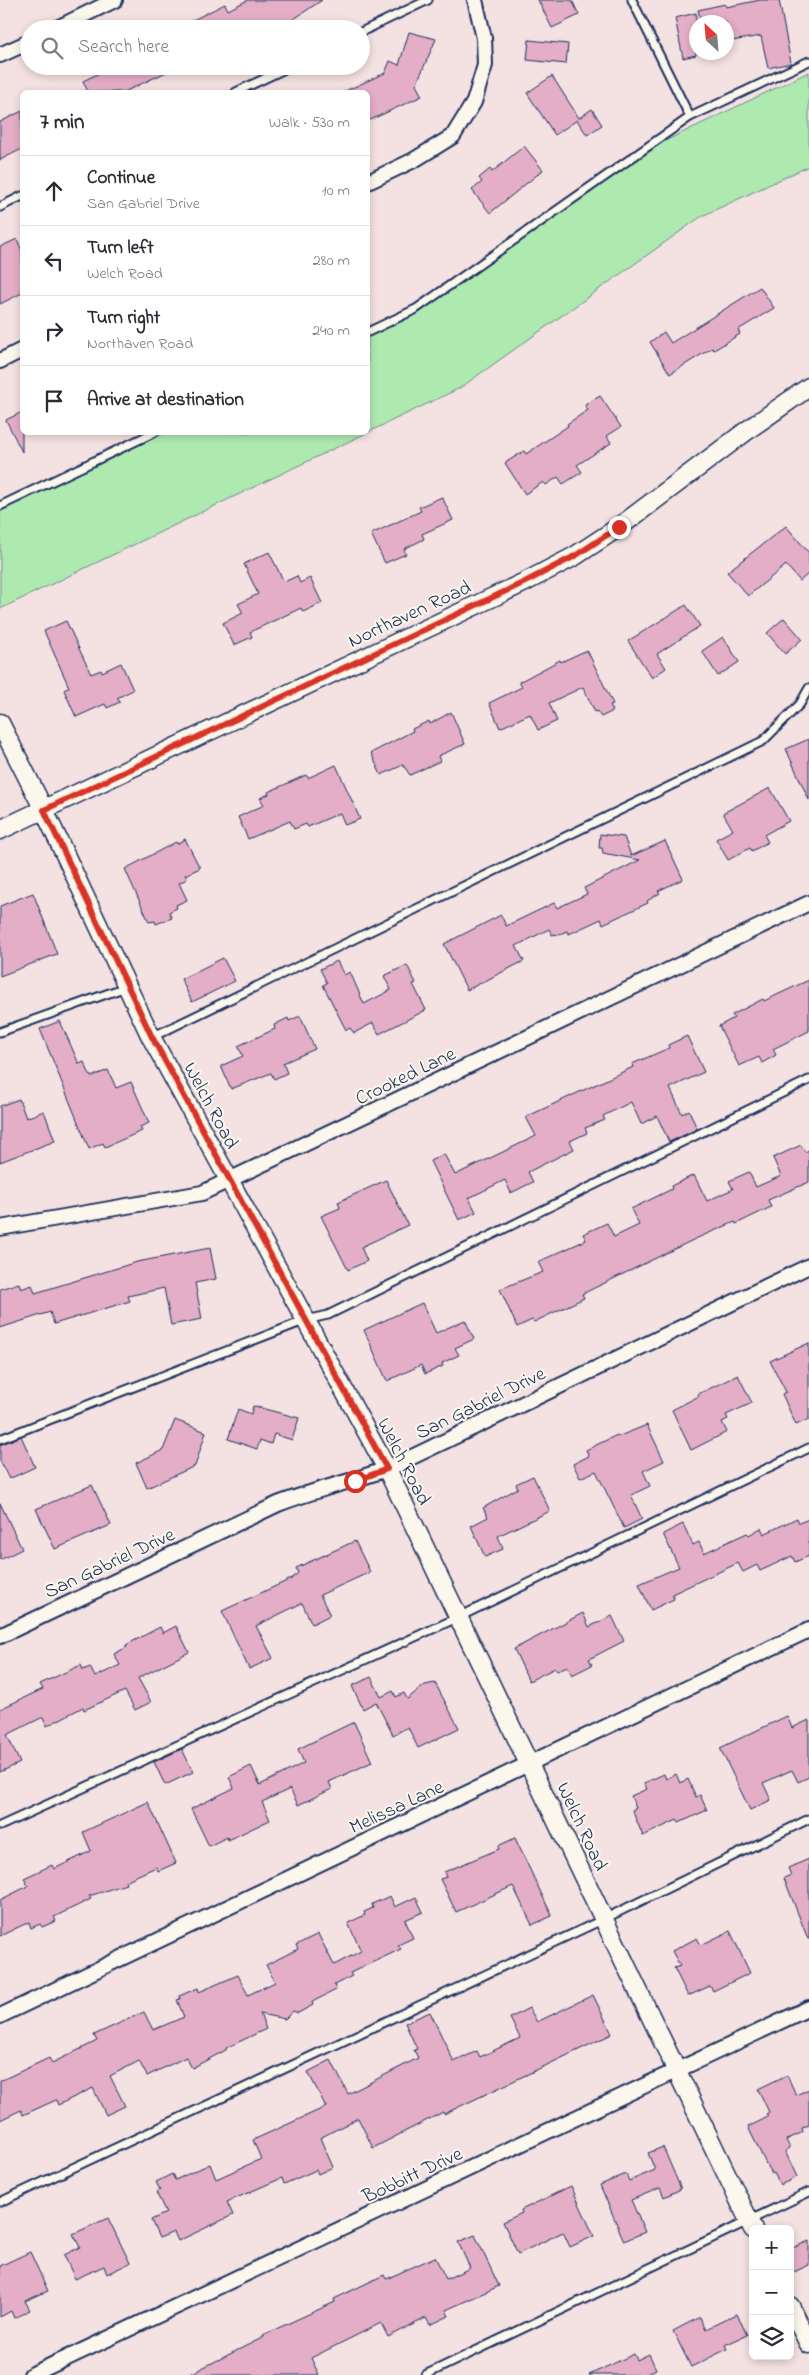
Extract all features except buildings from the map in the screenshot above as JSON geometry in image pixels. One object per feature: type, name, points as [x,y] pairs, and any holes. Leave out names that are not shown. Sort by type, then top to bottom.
[{"type":"street","points":[[74,20],[115,0]]},
{"type":"street","points":[[370,181],[414,160],[453,136],[474,102],[484,65],[484,38],[476,0]]},
{"type":"street","points":[[0,56],[20,46]]},
{"type":"street","points":[[0,361],[20,351]]},
{"type":"street","name":"Northaven Road","points":[[0,830],[525,582],[575,556],[619,527],[749,429],[809,387]]},
{"type":"street","name":"Welch Road","points":[[0,724],[44,810],[126,986],[152,1037],[387,1469],[751,2225]]},
{"type":"street","name":"Crooked Lane","points":[[0,1228],[202,1193],[809,903]]},
{"type":"street","name":"San Gabriel Drive","points":[[0,1636],[278,1504],[314,1490],[355,1481],[387,1469],[809,1266]]},
{"type":"street","name":"Melissa Lane","points":[[0,2016],[530,1765],[809,1630]]},
{"type":"street","name":"Bobbitt Drive","points":[[31,2375],[809,2008]]},
{"type":"street","points":[[794,2314],[809,2344]]},
{"type":"lane","points":[[370,28],[428,0]]},
{"type":"lane","points":[[632,0],[690,117]]},
{"type":"lane","points":[[370,331],[416,309],[690,117],[809,61]]},
{"type":"lane","points":[[240,90],[272,75]]},
{"type":"lane","points":[[0,206],[20,197]]},
{"type":"lane","points":[[0,506],[150,435]]},
{"type":"lane","points":[[152,1037],[763,742],[800,704],[809,688]]},
{"type":"lane","points":[[0,1032],[126,986]]},
{"type":"lane","points":[[0,1439],[306,1320],[328,1315],[809,1080]]},
{"type":"lane","points":[[0,1826],[459,1617],[809,1448]]},
{"type":"lane","points":[[0,2202],[604,1919],[809,1819]]},
{"type":"lane","points":[[751,2225],[809,2192]]},
{"type":"lane","points":[[426,2375],[749,2226]]},
{"type":"green space","points":[[809,72],[809,166],[702,216],[460,388],[370,431],[370,335],[416,313],[663,142]]},
{"type":"green space","points":[[161,435],[362,435],[0,609],[0,511]]},
{"type":"route","points":[[355,1481],[387,1469],[152,1037],[126,986],[44,810],[525,582],[575,556],[619,527]]}]
